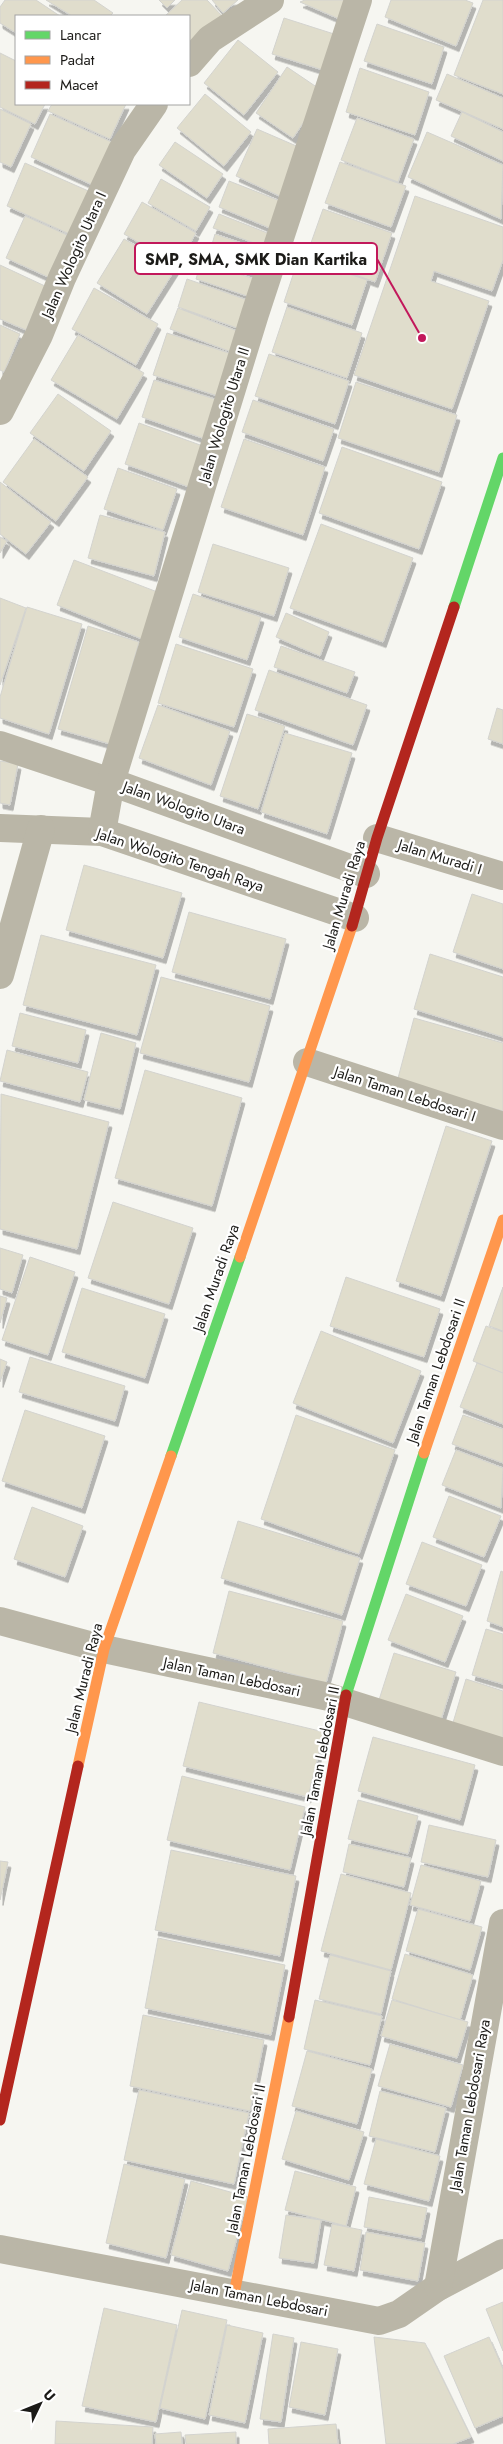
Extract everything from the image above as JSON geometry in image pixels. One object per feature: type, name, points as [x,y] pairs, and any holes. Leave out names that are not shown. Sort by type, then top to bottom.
[{"type":"street","points":[[190,62],[210,39],[270,0]]},
{"type":"street","name":"Jalan Wologito Utara II","points":[[102,832],[111,782],[252,324],[358,0]]},
{"type":"street","name":"Jalan Wologito Utara I","points":[[0,411],[39,335],[62,278],[122,150],[153,105]]},
{"type":"street","name":"Jalan Muradi Raya","points":[[0,2120],[104,1649],[307,1062],[355,918],[377,838],[503,458]]},
{"type":"street","name":"Jalan Wologito Utara","points":[[0,745],[111,782],[366,874]]},
{"type":"street","name":"Jalan Wologito Tengah Raya","points":[[0,828],[102,832],[355,918]]},
{"type":"street","points":[[0,975],[41,829]]},
{"type":"street","name":"Jalan Muradi I","points":[[377,838],[503,876]]},
{"type":"street","name":"Jalan Taman Lebdosari I","points":[[307,1062],[503,1126]]},
{"type":"street","name":"Jalan Taman Lebdosari II","points":[[234,2294],[299,1967],[344,1702],[403,1514],[503,1220]]},
{"type":"street","name":"Jalan Taman Lebdosari","points":[[0,1621],[104,1649],[344,1702],[503,1752]]},
{"type":"street","name":"Jalan Taman Lebdosari Raya","points":[[438,2287],[503,1923]]},
{"type":"street","name":"Jalan Taman Lebdosari","points":[[0,2249],[379,2321],[399,2314],[438,2287],[503,2253]]},
{"type":"building","points":[[5,0],[36,0],[58,15],[15,15],[15,32],[0,23],[0,7]]},
{"type":"building","points":[[46,0],[94,0],[113,13],[111,15],[70,15]]},
{"type":"building","points":[[159,0],[175,0],[167,8]]},
{"type":"building","points":[[182,0],[207,0],[224,18],[190,44],[190,15],[166,15]]},
{"type":"building","points":[[212,0],[238,0],[223,13]]},
{"type":"building","points":[[305,0],[347,0],[344,21],[300,2]]},
{"type":"building","points":[[391,0],[465,0],[473,3],[456,46],[385,17]]},
{"type":"building","points":[[483,0],[503,0],[503,94],[454,75]]},
{"type":"building","points":[[284,18],[334,34],[323,70],[272,54]]},
{"type":"building","points":[[377,24],[444,47],[432,84],[364,61]]},
{"type":"building","points":[[238,40],[278,72],[244,115],[204,83]]},
{"type":"building","points":[[0,53],[15,60],[15,105],[44,105],[35,124],[0,107]]},
{"type":"building","points":[[287,67],[324,92],[293,138],[256,113]]},
{"type":"building","points":[[360,68],[429,92],[415,135],[346,112]]},
{"type":"building","points":[[447,74],[503,98],[503,129],[436,100]]},
{"type":"building","points":[[205,94],[251,132],[224,166],[177,128]]},
{"type":"building","points":[[51,105],[126,105],[110,139],[48,111]]},
{"type":"building","points":[[0,109],[31,124],[11,167],[0,162]]},
{"type":"building","points":[[462,112],[503,132],[503,161],[451,136]]},
{"type":"building","points":[[50,114],[116,144],[97,187],[31,157]]},
{"type":"building","points":[[357,118],[414,139],[398,182],[341,160]]},
{"type":"building","points":[[257,129],[308,151],[286,199],[236,176]]},
{"type":"building","points":[[427,132],[503,165],[501,219],[408,177]]},
{"type":"building","points":[[175,142],[223,174],[207,198],[159,165]]},
{"type":"building","points":[[340,162],[406,186],[391,227],[325,203]]},
{"type":"building","points":[[25,163],[93,193],[74,236],[7,206]]},
{"type":"building","points":[[161,179],[210,207],[196,231],[148,203]]},
{"type":"building","points":[[229,181],[283,202],[272,229],[219,207]]},
{"type":"building","points":[[415,196],[503,227],[503,260],[492,291],[434,271],[431,281],[489,301],[452,409],[354,375]]},
{"type":"building","points":[[142,202],[196,233],[178,265],[124,234]]},
{"type":"building","points":[[323,209],[392,233],[375,282],[306,257]]},
{"type":"building","points":[[219,214],[270,234],[265,247],[213,228]]},
{"type":"building","points":[[25,216],[67,235],[48,277],[6,258]]},
{"type":"building","points":[[215,234],[271,253],[263,277],[208,258]]},
{"type":"building","points":[[124,239],[176,268],[147,314],[97,283]]},
{"type":"building","points":[[299,257],[367,280],[352,325],[284,302]]},
{"type":"building","points":[[201,262],[261,281],[256,299],[196,279]]},
{"type":"building","points":[[0,265],[45,286],[26,330],[0,319]]},
{"type":"building","points":[[187,279],[253,302],[243,330],[178,307]]},
{"type":"building","points":[[94,288],[158,324],[136,365],[72,329]]},
{"type":"building","points":[[287,307],[362,333],[347,378],[272,352]]},
{"type":"building","points":[[178,308],[245,334],[237,354],[170,329]]},
{"type":"building","points":[[0,325],[20,334],[4,372],[0,370]]},
{"type":"building","points":[[167,333],[235,355],[221,397],[153,375]]},
{"type":"building","points":[[78,335],[144,373],[117,419],[51,380]]},
{"type":"building","points":[[269,354],[349,381],[335,424],[255,396]]},
{"type":"building","points":[[154,380],[218,400],[205,439],[142,417]]},
{"type":"building","points":[[356,382],[457,415],[439,472],[338,438]]},
{"type":"building","points":[[58,394],[111,431],[84,471],[30,433]]},
{"type":"building","points":[[253,400],[334,429],[323,461],[242,432]]},
{"type":"building","points":[[139,423],[203,446],[189,487],[125,464]]},
{"type":"building","points":[[34,439],[88,477],[56,521],[3,482]]},
{"type":"building","points":[[244,439],[325,467],[303,535],[221,507]]},
{"type":"building","points":[[342,447],[442,482],[419,549],[319,513]]},
{"type":"building","points":[[118,468],[177,489],[163,530],[104,509]]},
{"type":"building","points":[[0,482],[51,522],[26,554],[0,534]]},
{"type":"building","points":[[100,515],[165,532],[154,576],[88,558]]},
{"type":"building","points":[[321,524],[413,558],[383,642],[290,608]]},
{"type":"building","points":[[0,537],[7,541],[0,553]]},
{"type":"building","points":[[213,544],[289,568],[274,616],[198,592]]},
{"type":"building","points":[[74,560],[160,593],[142,639],[57,605]]},
{"type":"building","points":[[193,594],[261,617],[247,660],[179,637]]},
{"type":"building","points":[[0,598],[26,608],[0,685]]},
{"type":"building","points":[[27,607],[82,624],[49,734],[0,718],[0,697]]},
{"type":"building","points":[[286,613],[329,632],[320,656],[276,637]]},
{"type":"building","points":[[88,626],[139,642],[110,744],[58,729]]},
{"type":"building","points":[[176,644],[253,669],[234,727],[158,703]]},
{"type":"building","points":[[281,646],[355,672],[347,693],[274,667]]},
{"type":"building","points":[[269,670],[367,705],[353,745],[255,710]]},
{"type":"building","points":[[158,705],[230,731],[211,785],[139,758]]},
{"type":"building","points":[[497,708],[503,710],[503,744],[488,739]]},
{"type":"building","points":[[247,714],[285,726],[258,809],[220,796]]},
{"type":"building","points":[[285,733],[352,753],[327,834],[261,812]]},
{"type":"building","points":[[0,761],[18,764],[10,805],[0,803]]},
{"type":"building","points":[[84,865],[182,893],[163,958],[66,930]]},
{"type":"building","points":[[472,894],[503,904],[503,969],[453,952]]},
{"type":"building","points":[[189,912],[286,939],[270,999],[172,972]]},
{"type":"building","points":[[41,935],[156,965],[137,1035],[23,1005]]},
{"type":"building","points":[[430,954],[503,977],[503,1037],[414,1009]]},
{"type":"building","points":[[161,977],[270,1006],[249,1082],[140,1053]]},
{"type":"building","points":[[20,1013],[86,1030],[78,1063],[12,1046]]},
{"type":"building","points":[[414,1018],[503,1043],[503,1111],[397,1082]]},
{"type":"building","points":[[101,1033],[136,1043],[120,1109],[84,1100]]},
{"type":"building","points":[[7,1050],[88,1072],[80,1102],[0,1081]]},
{"type":"building","points":[[145,1070],[242,1098],[212,1206],[115,1178]]},
{"type":"building","points":[[1,1094],[109,1122],[77,1249],[0,1229]]},
{"type":"building","points":[[446,1126],[492,1141],[441,1296],[396,1281]]},
{"type":"building","points":[[113,1202],[193,1228],[169,1304],[88,1278]]},
{"type":"building","points":[[0,1248],[23,1255],[12,1293],[0,1289]]},
{"type":"building","points":[[30,1257],[75,1272],[48,1355],[2,1340]]},
{"type":"building","points":[[346,1277],[440,1309],[424,1357],[330,1326]]},
{"type":"building","points":[[503,1287],[503,1331],[489,1326]]},
{"type":"building","points":[[82,1288],[165,1314],[145,1378],[62,1352]]},
{"type":"building","points":[[0,1296],[7,1298],[0,1323]]},
{"type":"building","points":[[486,1326],[503,1332],[503,1373],[473,1361]]},
{"type":"building","points":[[321,1331],[421,1371],[393,1443],[293,1403]]},
{"type":"building","points":[[30,1357],[125,1386],[115,1421],[19,1392]]},
{"type":"building","points":[[0,1359],[7,1362],[0,1382]]},
{"type":"building","points":[[477,1363],[503,1373],[503,1424],[460,1407]]},
{"type":"building","points":[[25,1410],[105,1436],[82,1508],[2,1481]]},
{"type":"building","points":[[296,1415],[395,1450],[359,1554],[261,1519]]},
{"type":"building","points":[[463,1415],[503,1429],[503,1463],[452,1444]]},
{"type":"building","points":[[456,1450],[503,1468],[501,1508],[442,1485]]},
{"type":"building","points":[[449,1496],[501,1516],[484,1557],[433,1537]]},
{"type":"building","points":[[32,1507],[83,1526],[65,1577],[14,1559]]},
{"type":"building","points":[[238,1521],[360,1558],[342,1615],[221,1578]]},
{"type":"building","points":[[422,1542],[482,1565],[466,1606],[406,1584]]},
{"type":"building","points":[[501,1571],[503,1572],[503,1627],[487,1621]]},
{"type":"building","points":[[229,1591],[343,1621],[326,1683],[213,1653]]},
{"type":"building","points":[[406,1594],[463,1616],[445,1662],[388,1640]]},
{"type":"building","points":[[486,1629],[503,1634],[503,1684],[472,1675]]},
{"type":"building","points":[[394,1653],[456,1672],[440,1723],[378,1703]]},
{"type":"building","points":[[466,1679],[503,1691],[503,1741],[452,1726]]},
{"type":"building","points":[[199,1702],[324,1732],[308,1797],[183,1766]]},
{"type":"building","points":[[373,1737],[475,1765],[460,1820],[358,1791]]},
{"type":"building","points":[[182,1776],[305,1807],[290,1870],[167,1840]]},
{"type":"building","points":[[358,1800],[418,1816],[408,1854],[348,1839]]},
{"type":"building","points":[[429,1825],[496,1840],[488,1877],[421,1862]]},
{"type":"building","points":[[349,1844],[411,1858],[404,1887],[343,1872]]},
{"type":"building","points":[[171,1850],[296,1876],[280,1956],[155,1930]]},
{"type":"building","points":[[0,1861],[8,1862],[0,1900]]},
{"type":"building","points":[[421,1865],[481,1881],[470,1921],[410,1905]]},
{"type":"building","points":[[341,1874],[411,1893],[391,1970],[321,1951]]},
{"type":"building","points":[[418,1909],[482,1927],[470,1970],[406,1951]]},
{"type":"building","points":[[158,1938],[285,1965],[271,2035],[145,2008]]},
{"type":"building","points":[[405,1954],[473,1975],[460,2020],[392,1999]]},
{"type":"building","points":[[330,1955],[391,1971],[381,2014],[319,1999]]},
{"type":"building","points":[[315,2000],[382,2016],[370,2065],[304,2049]]},
{"type":"building","points":[[392,2000],[468,2022],[457,2058],[381,2036]]},
{"type":"building","points":[[143,2015],[264,2040],[250,2111],[130,2086]]},
{"type":"building","points":[[390,2044],[463,2065],[451,2107],[378,2086]]},
{"type":"building","points":[[307,2051],[372,2069],[357,2124],[292,2106]]},
{"type":"building","points":[[139,2090],[249,2113],[234,2184],[124,2160]]},
{"type":"building","points":[[380,2091],[446,2108],[435,2152],[369,2136]]},
{"type":"building","points":[[296,2111],[364,2132],[349,2180],[282,2159]]},
{"type":"building","points":[[376,2139],[440,2156],[429,2201],[364,2184]]},
{"type":"building","points":[[124,2164],[185,2179],[166,2258],[106,2243]]},
{"type":"building","points":[[295,2171],[356,2187],[346,2226],[285,2210]]},
{"type":"building","points":[[191,2181],[248,2197],[228,2271],[171,2255]]},
{"type":"building","points":[[369,2197],[427,2208],[421,2238],[364,2227]]},
{"type":"building","points":[[286,2215],[321,2220],[314,2263],[279,2258]]},
{"type":"building","points":[[332,2224],[362,2230],[354,2271],[324,2265]]},
{"type":"building","points":[[366,2232],[425,2243],[418,2281],[360,2270]]},
{"type":"building","points":[[503,2302],[503,2351],[486,2309]]},
{"type":"building","points":[[104,2308],[177,2325],[156,2422],[82,2406]]},
{"type":"building","points":[[182,2310],[227,2320],[205,2419],[160,2408]]},
{"type":"building","points":[[227,2325],[263,2333],[245,2423],[209,2415]]},
{"type":"building","points":[[273,2334],[294,2338],[281,2422],[260,2419]]},
{"type":"building","points":[[374,2337],[425,2343],[471,2437],[453,2444],[386,2444]]},
{"type":"building","points":[[489,2337],[503,2369],[503,2416],[475,2428],[444,2356]]},
{"type":"building","points":[[301,2342],[338,2349],[325,2415],[289,2407]]},
{"type":"building","points":[[56,2421],[153,2427],[152,2444],[55,2444]]},
{"type":"building","points":[[336,2424],[338,2444],[269,2444],[268,2429]]},
{"type":"building","points":[[181,2432],[182,2444],[156,2444],[155,2434]]},
{"type":"building","points":[[236,2432],[236,2444],[186,2444],[185,2435]]},
{"type":"traffic: fast","points":[[454,607],[503,458]]},
{"type":"traffic: fast","points":[[171,1456],[240,1257]]},
{"type":"traffic: fast","points":[[346,1695],[424,1453]]},
{"type":"traffic: slow","points":[[240,1257],[352,926]]},
{"type":"traffic: slow","points":[[424,1453],[503,1220]]},
{"type":"traffic: slow","points":[[78,1766],[104,1649],[171,1456]]},
{"type":"traffic: slow","points":[[234,2294],[289,2017]]},
{"type":"traffic: jam","points":[[352,926],[377,838],[454,607]]},
{"type":"traffic: jam","points":[[289,2017],[346,1695]]},
{"type":"traffic: jam","points":[[0,2120],[78,1766]]},
{"type":"place","name":"SMP, SMA, SMK Dian Kartika","points":[[422,338]]}]
